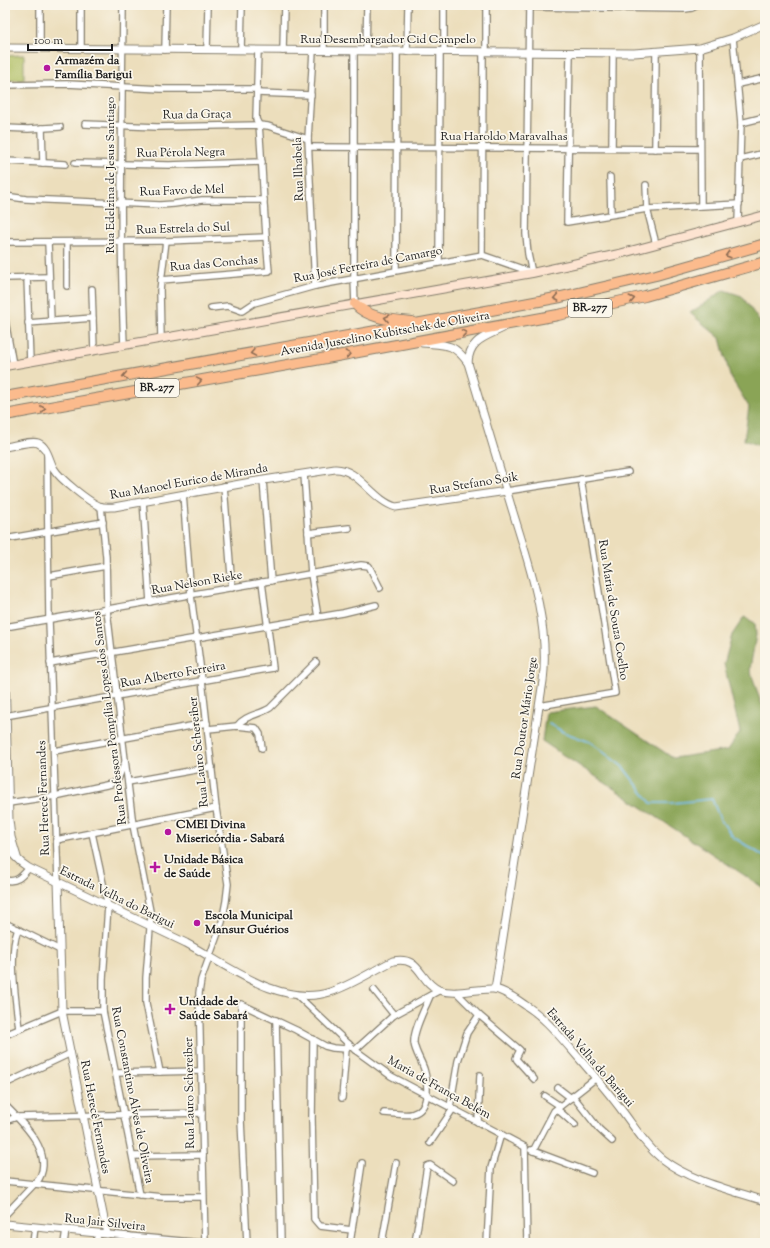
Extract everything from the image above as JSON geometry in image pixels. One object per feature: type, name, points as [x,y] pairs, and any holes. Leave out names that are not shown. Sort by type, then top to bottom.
[{"type":"highway","name":"Avenida Juscelino Kubitschek de Oliveira","points":[[5,397],[527,304],[607,287],[765,244]]},
{"type":"highway","name":"Avenida Juscelino Kubitschek de Oliveira","points":[[5,415],[507,326],[645,296],[765,262]]},
{"type":"highway","points":[[355,304],[374,315],[422,323]]},
{"type":"main road","points":[[9,365],[532,272],[656,244],[765,215]]},
{"type":"street","points":[[40,5],[40,48]]},
{"type":"street","points":[[81,5],[81,49]]},
{"type":"street","name":"Rua Edelzina de Jesus Santiago","points":[[123,5],[122,242],[124,345]]},
{"type":"street","points":[[165,50],[166,5]]},
{"type":"street","points":[[208,5],[208,50]]},
{"type":"street","points":[[241,50],[242,5]]},
{"type":"street","points":[[283,50],[284,5]]},
{"type":"street","points":[[324,5],[324,51]]},
{"type":"street","points":[[366,51],[367,5]]},
{"type":"street","points":[[407,52],[408,5]]},
{"type":"street","points":[[439,262],[440,148],[444,5]]},
{"type":"street","points":[[482,255],[484,52],[486,5]]},
{"type":"street","points":[[532,272],[527,249],[526,234],[529,6],[685,9],[698,5]]},
{"type":"street","name":"Rua Desembargador Cid Campelo","points":[[5,48],[613,54],[700,48],[733,38],[765,24]]},
{"type":"street","points":[[733,38],[741,123],[738,223]]},
{"type":"street","points":[[700,48],[701,205]]},
{"type":"street","points":[[258,50],[256,119],[259,125],[266,237]]},
{"type":"street","name":"Rua Ilhabela","points":[[313,51],[308,139],[315,286]]},
{"type":"street","points":[[354,51],[355,304]]},
{"type":"street","points":[[396,270],[397,52]]},
{"type":"street","points":[[655,149],[656,52]]},
{"type":"street","points":[[570,53],[567,222],[647,209],[739,204]]},
{"type":"street","points":[[612,148],[613,54]]},
{"type":"street","points":[[738,84],[765,78]]},
{"type":"street","points":[[5,85],[67,84],[167,89],[257,91],[311,95]]},
{"type":"street","points":[[741,123],[765,117]]},
{"type":"street","name":"Rua da Graça","points":[[85,124],[166,127],[259,125],[268,126],[308,139]]},
{"type":"street","points":[[5,128],[18,129],[60,127]]},
{"type":"street","points":[[42,128],[44,163]]},
{"type":"street","name":"Rua Haroldo Maravalhas","points":[[309,147],[700,149]]},
{"type":"street","points":[[740,159],[765,153]]},
{"type":"street","points":[[5,161],[65,164]]},
{"type":"street","name":"Rua Pérola Negra","points":[[75,163],[162,165],[262,162]]},
{"type":"street","points":[[610,177],[611,214]]},
{"type":"street","points":[[646,185],[647,209],[656,244]]},
{"type":"street","name":"Rua Favo de Mel","points":[[5,196],[26,199],[166,205],[202,200],[264,200]]},
{"type":"street","name":"Rua Estrela do Sul","points":[[5,242],[122,242],[266,237]]},
{"type":"street","name":"Rua das Conchas","points":[[161,280],[269,270],[266,237]]},
{"type":"street","points":[[161,339],[159,299],[166,241]]},
{"type":"street","points":[[48,242],[51,321]]},
{"type":"street","points":[[67,286],[68,242]]},
{"type":"street","name":"Rua José Ferreira de Camargo","points":[[211,308],[228,306],[242,311],[254,303],[315,286],[482,255],[532,272]]},
{"type":"street","points":[[27,277],[30,362]]},
{"type":"street","points":[[5,278],[49,277]]},
{"type":"street","points":[[92,288],[94,351]]},
{"type":"street","points":[[28,323],[93,318]]},
{"type":"street","points":[[5,320],[9,365]]},
{"type":"street","points":[[468,363],[469,351],[475,343],[507,326]]},
{"type":"street","name":"Rua Doutor Mário Jorge","points":[[412,342],[453,347],[460,352],[468,363],[507,490],[542,617],[545,656],[540,706],[495,988]]},
{"type":"street","points":[[5,447],[36,442],[42,446],[47,453]]},
{"type":"street","name":"Rua Manoel Eurico de Miranda","points":[[47,453],[56,472],[88,499],[101,506],[114,507],[224,486],[335,469]]},
{"type":"street","name":"Rua Herecê Fernandes","points":[[47,453],[50,663],[62,1011],[107,1234]]},
{"type":"street","name":"Rua Stefano Soik","points":[[335,469],[350,473],[382,501],[396,507],[628,472]]},
{"type":"street","points":[[304,474],[311,574],[318,617]]},
{"type":"street","name":"Rua Maria de Souza Coelho","points":[[540,706],[614,693],[581,479]]},
{"type":"street","points":[[263,480],[271,581]]},
{"type":"street","points":[[224,486],[232,588]]},
{"type":"street","name":"Rua Lauro Schereiber","points":[[183,494],[191,595],[216,808],[226,868],[227,888],[222,922],[199,988],[204,1243]]},
{"type":"street","points":[[143,501],[150,602]]},
{"type":"street","name":"Rua Professora Pompília Lopes dos Santos","points":[[101,506],[106,566],[107,610],[117,696],[133,825],[150,911],[151,926],[146,1002],[160,1072]]},
{"type":"street","points":[[5,539],[103,522]]},
{"type":"street","points":[[308,533],[349,528]]},
{"type":"street","name":"Rua Nelson Rieke","points":[[5,628],[361,565],[367,565],[371,568],[380,588]]},
{"type":"street","points":[[49,576],[106,566]]},
{"type":"street","points":[[262,582],[268,626]]},
{"type":"street","points":[[50,663],[268,626],[376,605]]},
{"type":"street","name":"Rua Alberto Ferreira","points":[[6,716],[273,668],[268,626]]},
{"type":"street","points":[[237,726],[244,718],[261,713],[270,708],[316,662]]},
{"type":"street","points":[[5,672],[6,760],[11,837],[18,859]]},
{"type":"street","points":[[54,751],[207,726],[237,726],[256,728],[260,734],[262,748]]},
{"type":"street","points":[[9,803],[55,796],[111,784],[118,779],[125,761]]},
{"type":"street","points":[[128,782],[212,767]]},
{"type":"street","points":[[56,840],[216,808]]},
{"type":"street","name":"Rua Constantino Alves de Oliveira","points":[[92,833],[108,906],[103,979],[103,1011],[140,1195]]},
{"type":"street","name":"Estrada Velha do Barigui","points":[[5,842],[7,848],[29,868],[186,943],[210,958],[272,989],[297,995],[319,995],[355,981],[394,961],[404,960],[414,964],[433,986],[440,990]]},
{"type":"street","points":[[5,880],[12,882],[16,880],[29,868]]},
{"type":"street","points":[[5,923],[60,950]]},
{"type":"street","points":[[18,929],[14,941],[13,955],[19,1029]]},
{"type":"street","points":[[355,1050],[394,1015],[440,990],[456,992],[495,988]]},
{"type":"street","name":"Estrada Velha do Barigui","points":[[495,988],[526,1006],[542,1018],[596,1078],[651,1149],[672,1167],[688,1175],[765,1202]]},
{"type":"street","points":[[374,990],[394,1015]]},
{"type":"street","points":[[456,992],[478,1015],[520,1050],[516,1058],[534,1079]]},
{"type":"street","name":"Maria de França Belém","points":[[297,995],[347,1046],[355,1050],[391,1076],[533,1151],[592,1173]]},
{"type":"street","points":[[384,1113],[410,1114],[418,1112],[424,1104],[427,1096],[427,1081],[424,1068],[414,1042],[416,1030],[430,996]]},
{"type":"street","points":[[247,1243],[241,1120],[241,1004],[276,1020],[325,1046],[347,1046],[342,1098]]},
{"type":"street","points":[[5,1035],[62,1011],[103,1011]]},
{"type":"street","points":[[430,1143],[451,1108],[458,1061],[467,1033],[478,1015]]},
{"type":"street","points":[[276,1020],[281,1243]]},
{"type":"street","points":[[313,1039],[312,1119],[314,1219],[320,1226],[352,1230]]},
{"type":"street","points":[[5,1084],[71,1054]]},
{"type":"street","points":[[116,1073],[200,1071]]},
{"type":"street","points":[[478,1122],[480,1076]]},
{"type":"street","points":[[533,1151],[552,1115],[596,1078]]},
{"type":"street","points":[[558,1088],[572,1097],[599,1129],[612,1141]]},
{"type":"street","points":[[545,1096],[575,1125]]},
{"type":"street","points":[[5,1105],[32,1135],[40,1152],[42,1164],[42,1172],[36,1183],[5,1215]]},
{"type":"street","points":[[5,1121],[17,1117],[202,1113]]},
{"type":"street","points":[[487,1243],[491,1168],[501,1134]]},
{"type":"street","points":[[525,1147],[527,1243]]},
{"type":"street","points":[[133,1156],[202,1155]]},
{"type":"street","points":[[350,1243],[362,1163]]},
{"type":"street","points":[[382,1243],[396,1163]]},
{"type":"street","points":[[415,1243],[427,1166],[430,1165],[453,1181]]},
{"type":"street","points":[[5,1181],[36,1183],[140,1195],[204,1197]]},
{"type":"street","name":"Rua Jair Silveira","points":[[5,1224],[129,1236],[150,1241],[204,1243]]},
{"type":"street","points":[[32,1243],[35,1227]]},
{"type":"street","points":[[64,1243],[66,1230]]},
{"type":"street","points":[[96,1243],[98,1233]]},
{"type":"street","points":[[127,1243],[129,1236]]},
{"type":"green space","points":[[24,55],[24,80],[5,81],[5,56]]},
{"type":"green space","points":[[724,290],[742,296],[765,332],[765,448],[744,440],[749,407],[730,376],[720,338],[690,313]]},
{"type":"green space","points":[[744,617],[755,623],[756,635],[750,669],[761,703],[765,705],[765,889],[542,741],[546,712],[596,706],[673,758],[728,750],[740,732],[724,664],[732,635]]},
{"type":"waterway","points":[[549,723],[563,732],[590,742],[623,767],[651,803],[672,803],[712,799],[720,819],[733,837],[765,857]]},
{"type":"place","name":"Armazém da Família Barigui","points":[[47,68]]},
{"type":"place","name":"CMEI Divina Misericórdia - Sabará","points":[[168,832]]},
{"type":"place","name":"Unidade Básica de Saúde","points":[[155,867]]},
{"type":"place","name":"Escola Municipal Mansur Guérios","points":[[197,923]]},
{"type":"place","name":"Unidade de Saúde Sabará","points":[[170,1009]]}]
